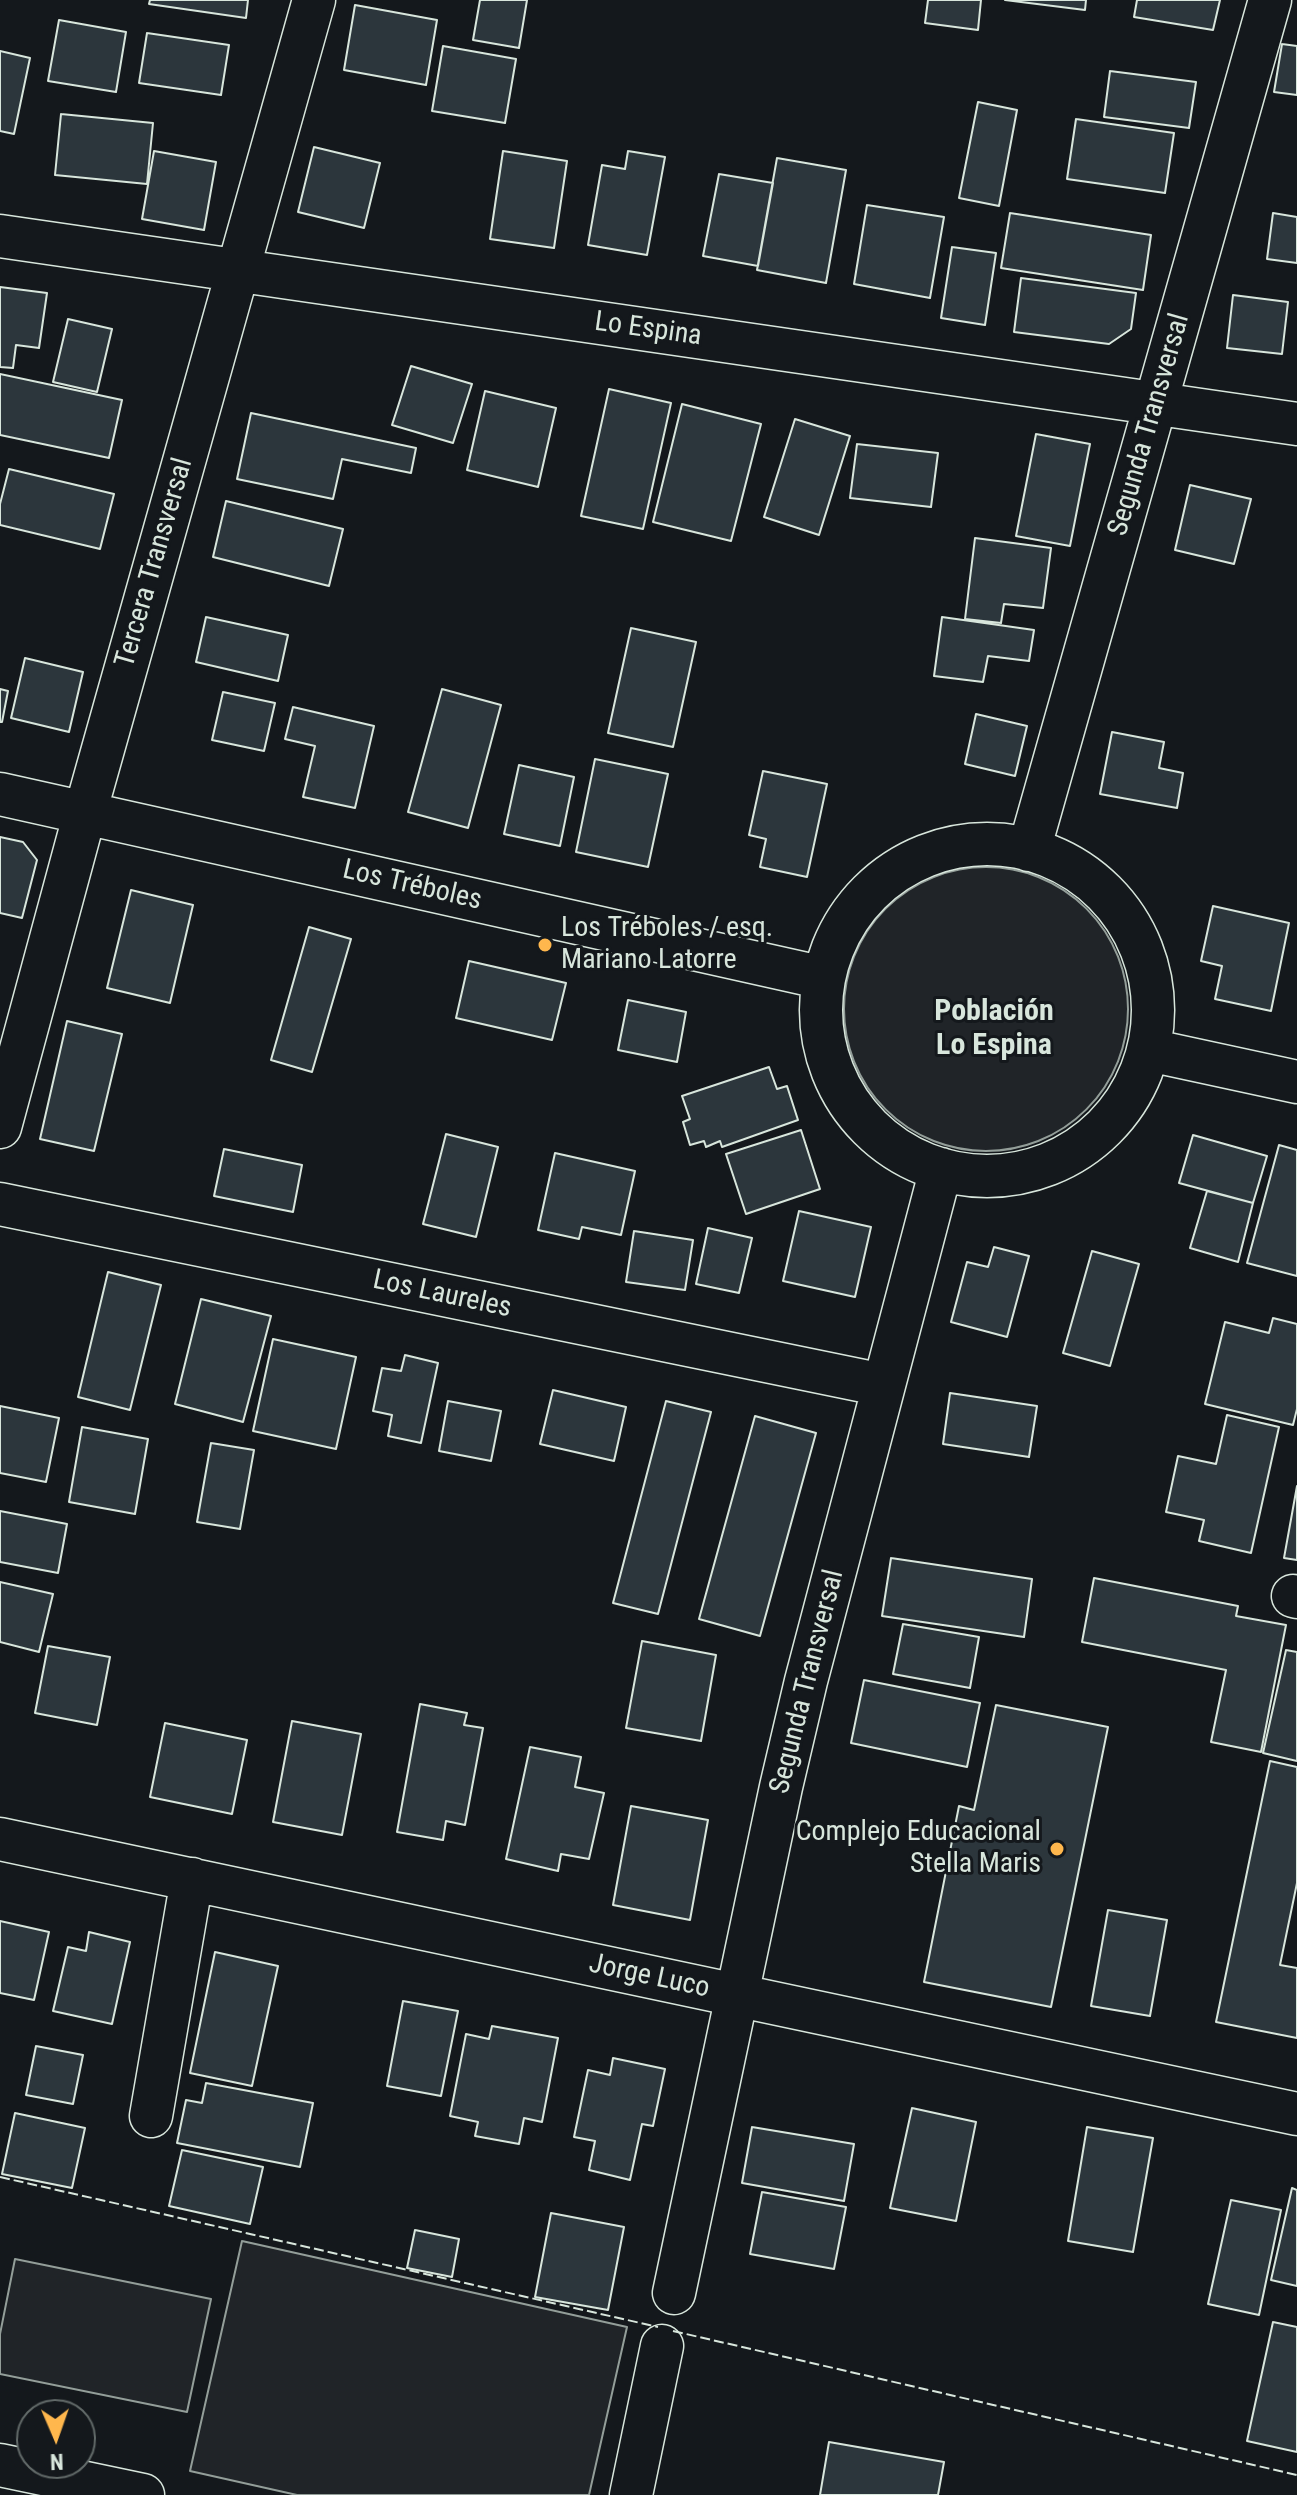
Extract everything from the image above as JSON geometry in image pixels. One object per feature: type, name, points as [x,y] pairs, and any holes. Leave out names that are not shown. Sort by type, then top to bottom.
[{"type":"street","name":"Tercera Transversal","points":[[0,1127],[314,0]]},
{"type":"street","name":"Segunda Transversal","points":[[1029,850],[1270,0]]},
{"type":"street","name":"Lo Espina","points":[[0,236],[1297,424]]},
{"type":"street","name":"Los Tréboles","points":[[0,794],[824,978]]},
{"type":"street","points":[[975,845],[1002,845],[1029,850],[1056,859],[1081,873],[1103,891],[1130,925],[1147,965],[1153,993],[1154,1021],[1149,1050],[1141,1075],[1112,1120],[1070,1154],[1020,1173],[967,1175],[941,1169],[912,1158],[886,1142],[863,1121],[845,1096],[831,1068],[823,1039],[820,1009],[831,952],[842,927],[867,896],[898,869],[948,849],[975,845]]},
{"type":"street","points":[[1149,1050],[1297,1082]]},
{"type":"street","name":"Segunda Transversal","points":[[674,2293],[806,1681],[941,1169]]},
{"type":"street","name":"Los Laureles","points":[[0,1204],[883,1385]]},
{"type":"street","name":"Jorge Luco","points":[[0,1839],[1297,2114]]},
{"type":"street","points":[[151,2116],[192,1879]]},
{"type":"street","points":[[631,2495],[662,2346]]},
{"type":"street","points":[[0,2465],[143,2495]]},
{"type":"shaded area","points":[[986,867],[1027,873],[1053,884],[1076,899],[1096,919],[1111,942],[1122,968],[1128,1009],[1122,1050],[1111,1076],[1096,1099],[1076,1119],[1053,1134],[1027,1145],[986,1151],[945,1145],[919,1134],[896,1119],[876,1099],[861,1076],[850,1050],[844,1009],[850,968],[861,942],[876,919],[896,899],[919,884],[945,873]]},
{"type":"shaded area","points":[[242,2241],[627,2327],[589,2495],[297,2495],[190,2471]]},
{"type":"shaded area","points":[[15,2259],[211,2299],[187,2412],[0,2374],[0,2334]]},
{"type":"building","points":[[150,0],[248,0],[246,18],[149,4]]},
{"type":"building","points":[[480,0],[527,0],[519,48],[473,40]]},
{"type":"building","points":[[928,0],[981,0],[978,30],[925,23]]},
{"type":"building","points":[[1005,0],[1086,0],[1085,10]]},
{"type":"building","points":[[1137,0],[1220,0],[1213,30],[1134,17]]},
{"type":"building","points":[[355,5],[437,20],[426,85],[344,70]]},
{"type":"building","points":[[59,20],[126,32],[116,92],[48,81]]},
{"type":"building","points":[[147,33],[229,45],[221,95],[139,83]]},
{"type":"building","points":[[1282,44],[1297,46],[1297,95],[1274,92]]},
{"type":"building","points":[[443,46],[516,59],[505,123],[432,111]]},
{"type":"building","points":[[0,51],[30,58],[14,134],[0,131]]},
{"type":"building","points":[[1110,71],[1196,82],[1189,128],[1104,117]]},
{"type":"building","points":[[978,102],[1017,110],[999,206],[959,198]]},
{"type":"building","points":[[61,114],[153,123],[147,184],[55,175]]},
{"type":"building","points":[[1076,119],[1174,133],[1165,193],[1067,179]]},
{"type":"building","points":[[314,147],[380,163],[364,228],[298,212]]},
{"type":"building","points":[[154,151],[216,162],[204,230],[142,219]]},
{"type":"building","points":[[503,151],[567,161],[554,248],[490,239]]},
{"type":"building","points":[[628,151],[665,157],[647,255],[588,245],[602,165],[625,169]]},
{"type":"building","points":[[777,158],[846,170],[826,283],[757,270]]},
{"type":"building","points":[[719,174],[773,183],[758,266],[703,256]]},
{"type":"building","points":[[867,205],[944,217],[930,298],[854,284]]},
{"type":"building","points":[[1010,213],[1151,235],[1143,290],[1001,268]]},
{"type":"building","points":[[1273,213],[1297,217],[1297,263],[1267,259]]},
{"type":"building","points":[[952,247],[996,253],[985,325],[941,318]]},
{"type":"building","points":[[1021,278],[1136,293],[1131,329],[1109,344],[1014,332]]},
{"type":"building","points":[[0,287],[47,293],[39,348],[16,345],[13,368],[0,367]]},
{"type":"building","points":[[1233,295],[1288,302],[1282,354],[1227,348]]},
{"type":"building","points":[[68,319],[112,329],[97,392],[53,382]]},
{"type":"building","points":[[411,366],[472,384],[453,443],[392,425]]},
{"type":"building","points":[[0,374],[122,400],[109,458],[0,435]]},
{"type":"building","points":[[609,389],[671,403],[643,529],[581,516]]},
{"type":"building","points":[[485,391],[556,408],[538,487],[467,470]]},
{"type":"building","points":[[682,404],[761,424],[731,541],[653,522]]},
{"type":"building","points":[[251,413],[416,448],[411,473],[342,459],[333,499],[237,479]]},
{"type":"building","points":[[795,419],[850,436],[819,535],[764,517]]},
{"type":"building","points":[[1036,434],[1090,444],[1070,546],[1016,536]]},
{"type":"building","points":[[857,444],[938,453],[931,507],[850,498]]},
{"type":"building","points":[[9,469],[114,494],[100,549],[0,525],[0,504]]},
{"type":"building","points":[[1190,485],[1251,499],[1234,564],[1175,550]]},
{"type":"building","points":[[226,501],[343,529],[329,586],[213,557]]},
{"type":"building","points":[[975,538],[1051,548],[1043,608],[1004,604],[1001,623],[965,619]]},
{"type":"building","points":[[206,617],[288,635],[278,681],[196,662]]},
{"type":"building","points":[[942,617],[1034,630],[1029,661],[988,656],[983,682],[934,676]]},
{"type":"building","points":[[631,628],[696,642],[673,747],[608,733]]},
{"type":"building","points":[[25,658],[83,672],[69,732],[11,718]]},
{"type":"building","points":[[0,689],[8,691],[2,722],[0,722]]},
{"type":"building","points":[[442,689],[501,705],[468,828],[408,812]]},
{"type":"building","points":[[223,692],[275,703],[264,751],[212,740]]},
{"type":"building","points":[[293,707],[374,726],[355,808],[303,797],[315,746],[285,739]]},
{"type":"building","points":[[976,714],[1027,726],[1015,776],[965,764]]},
{"type":"building","points":[[1112,732],[1164,742],[1159,768],[1183,773],[1177,808],[1100,794]]},
{"type":"building","points":[[595,759],[668,774],[648,867],[576,852]]},
{"type":"building","points":[[519,765],[574,777],[560,846],[504,834]]},
{"type":"building","points":[[763,771],[827,784],[807,877],[760,867],[766,839],[749,835]]},
{"type":"building","points":[[0,837],[23,842],[37,860],[22,918],[0,913]]},
{"type":"building","points":[[131,890],[193,905],[170,1003],[107,988]]},
{"type":"building","points":[[1213,906],[1289,923],[1271,1011],[1215,999],[1222,966],[1201,961]]},
{"type":"building","points":[[309,927],[351,939],[312,1072],[271,1060]]},
{"type":"building","points":[[469,961],[566,983],[552,1040],[456,1018]]},
{"type":"building","points":[[628,1000],[686,1012],[677,1062],[618,1050]]},
{"type":"building","points":[[67,1021],[122,1034],[94,1151],[40,1139]]},
{"type":"building","points":[[769,1067],[777,1089],[787,1086],[798,1120],[722,1147],[720,1141],[706,1147],[704,1141],[690,1145],[683,1122],[690,1119],[682,1096]]},
{"type":"building","points":[[801,1130],[820,1189],[746,1214],[726,1154]]},
{"type":"building","points":[[446,1134],[498,1147],[476,1237],[423,1224]]},
{"type":"building","points":[[1193,1135],[1267,1156],[1253,1203],[1179,1183]]},
{"type":"building","points":[[1279,1145],[1297,1150],[1297,1276],[1247,1263]]},
{"type":"building","points":[[224,1149],[302,1165],[293,1212],[214,1196]]},
{"type":"building","points":[[555,1153],[635,1171],[621,1235],[582,1227],[579,1239],[538,1230]]},
{"type":"building","points":[[1207,1191],[1253,1203],[1238,1262],[1190,1248]]},
{"type":"building","points":[[799,1211],[871,1227],[855,1297],[783,1281]]},
{"type":"building","points":[[708,1228],[752,1238],[739,1293],[696,1284]]},
{"type":"building","points":[[634,1231],[693,1240],[685,1290],[626,1282]]},
{"type":"building","points":[[994,1247],[1029,1256],[1007,1337],[951,1322],[967,1262],[988,1267]]},
{"type":"building","points":[[1092,1251],[1139,1264],[1110,1366],[1063,1353]]},
{"type":"building","points":[[108,1272],[161,1285],[130,1410],[78,1397]]},
{"type":"building","points":[[201,1299],[271,1316],[243,1422],[175,1404]]},
{"type":"building","points":[[1273,1318],[1297,1324],[1297,1409],[1293,1425],[1205,1404],[1225,1322],[1269,1333]]},
{"type":"building","points":[[273,1339],[356,1357],[336,1449],[253,1431]]},
{"type":"building","points":[[405,1355],[438,1363],[421,1443],[388,1436],[392,1415],[373,1411],[382,1368],[401,1371]]},
{"type":"building","points":[[553,1390],[626,1407],[614,1461],[540,1444]]},
{"type":"building","points":[[950,1393],[1037,1406],[1029,1457],[943,1444]]},
{"type":"building","points":[[448,1401],[501,1411],[491,1461],[439,1451]]},
{"type":"building","points":[[666,1401],[711,1412],[658,1614],[613,1603]]},
{"type":"building","points":[[0,1406],[59,1418],[46,1482],[0,1473]]},
{"type":"building","points":[[1227,1415],[1279,1427],[1251,1553],[1199,1541],[1204,1520],[1166,1512],[1178,1456],[1216,1464]]},
{"type":"building","points":[[755,1416],[816,1433],[760,1636],[699,1619]]},
{"type":"building","points":[[82,1427],[148,1439],[135,1514],[69,1502]]},
{"type":"building","points":[[211,1443],[254,1450],[240,1529],[197,1522]]},
{"type":"building","points":[[1297,1486],[1297,1560],[1284,1558]]},
{"type":"building","points":[[0,1511],[67,1524],[58,1573],[0,1562]]},
{"type":"building","points":[[891,1558],[1032,1579],[1024,1637],[882,1616]]},
{"type":"building","points":[[1094,1578],[1238,1606],[1236,1616],[1286,1625],[1261,1752],[1211,1742],[1226,1670],[1082,1642]]},
{"type":"building","points":[[0,1582],[53,1594],[39,1652],[0,1642]]},
{"type":"building","points":[[903,1624],[979,1637],[970,1688],[893,1674]]},
{"type":"building","points":[[642,1641],[716,1655],[701,1741],[626,1728]]},
{"type":"building","points":[[48,1646],[110,1657],[97,1725],[35,1713]]},
{"type":"building","points":[[1286,1650],[1297,1652],[1297,1761],[1263,1753]]},
{"type":"building","points":[[864,1680],[980,1703],[967,1767],[851,1743]]},
{"type":"building","points":[[420,1704],[467,1713],[464,1725],[483,1728],[465,1825],[446,1821],[443,1840],[397,1832]]},
{"type":"building","points":[[996,1705],[1108,1727],[1051,2007],[924,1982],[959,1806],[974,1810]]},
{"type":"building","points":[[292,1721],[361,1734],[342,1835],[273,1822]]},
{"type":"building","points":[[165,1723],[247,1740],[232,1814],[150,1797]]},
{"type":"building","points":[[530,1747],[581,1757],[575,1787],[604,1793],[589,1859],[561,1854],[558,1871],[506,1859]]},
{"type":"building","points":[[1270,1761],[1297,1767],[1297,1883],[1280,1965],[1297,1968],[1297,2038],[1216,2022]]},
{"type":"building","points":[[631,1806],[708,1820],[690,1920],[613,1905]]},
{"type":"building","points":[[1108,1910],[1167,1920],[1150,2016],[1091,2006]]},
{"type":"building","points":[[0,1921],[49,1932],[34,2000],[0,1993]]},
{"type":"building","points":[[89,1932],[130,1942],[112,2024],[53,2011],[68,1947],[86,1951]]},
{"type":"building","points":[[215,1952],[278,1966],[252,2086],[190,2073]]},
{"type":"building","points":[[403,2001],[458,2011],[441,2096],[387,2086]]},
{"type":"building","points":[[492,2026],[558,2038],[542,2122],[524,2118],[519,2144],[475,2136],[478,2122],[450,2116],[466,2034],[489,2039]]},
{"type":"building","points":[[36,2046],[83,2055],[73,2104],[26,2095]]},
{"type":"building","points":[[613,2058],[665,2069],[653,2126],[642,2124],[630,2180],[589,2170],[595,2141],[574,2137],[588,2070],[610,2075]]},
{"type":"building","points":[[206,2083],[313,2103],[300,2167],[177,2143],[186,2100],[202,2103]]},
{"type":"building","points":[[912,2108],[976,2122],[956,2221],[890,2208]]},
{"type":"building","points":[[15,2113],[85,2128],[72,2188],[2,2174]]},
{"type":"building","points":[[752,2127],[854,2144],[844,2201],[742,2183]]},
{"type":"building","points":[[1087,2127],[1153,2138],[1133,2252],[1068,2241]]},
{"type":"building","points":[[182,2150],[263,2167],[250,2224],[169,2206]]},
{"type":"building","points":[[1292,2188],[1297,2190],[1297,2286],[1271,2280]]},
{"type":"building","points":[[762,2192],[846,2207],[834,2269],[750,2254]]},
{"type":"building","points":[[1231,2200],[1281,2210],[1259,2315],[1208,2304]]},
{"type":"building","points":[[551,2213],[624,2227],[608,2310],[535,2297]]},
{"type":"building","points":[[415,2230],[459,2239],[452,2277],[407,2268]]},
{"type":"building","points":[[1273,2322],[1297,2327],[1297,2452],[1247,2441]]},
{"type":"building","points":[[829,2442],[944,2462],[938,2495],[820,2495]]},
{"type":"fence","points":[[0,2177],[658,2327]]},
{"type":"fence","points":[[673,2331],[1297,2475]]},
{"type":"place","name":"Los Tréboles / esq. Mariano Latorre","points":[[545,945]]},
{"type":"place","name":"Complejo Educacional Stella Maris","points":[[1057,1849]]},
{"type":"district","name":"Población Lo Espina","points":[[994,1029]]}]
